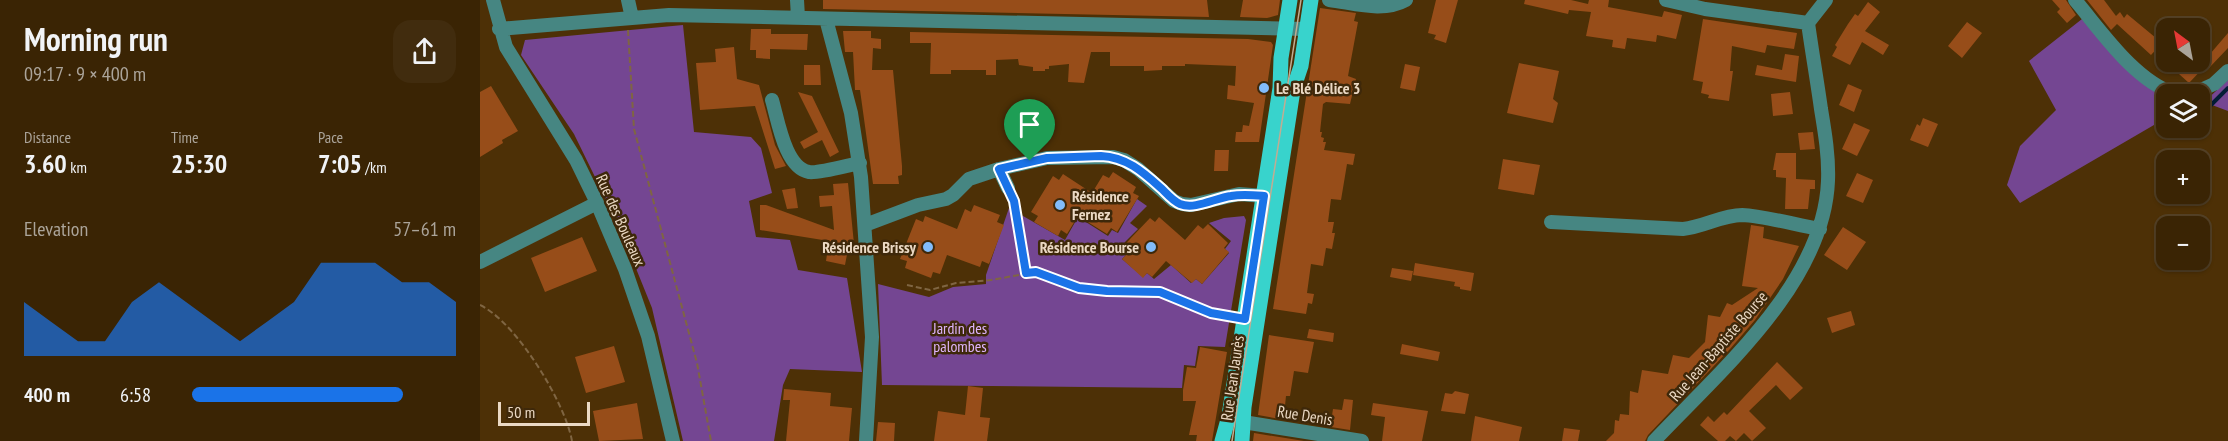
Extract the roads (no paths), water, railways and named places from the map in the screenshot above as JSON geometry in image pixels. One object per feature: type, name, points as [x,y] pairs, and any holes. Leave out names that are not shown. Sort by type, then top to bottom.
[{"type":"main road","name":"Rue Jean Jaurès","points":[[1222,441],[1229,416],[1264,196],[1281,84],[1281,58],[1290,0]]},
{"type":"main road","name":"Rue Jean Jaurès","points":[[1242,441],[1293,90],[1299,71],[1311,0]]},
{"type":"street","name":"Rue des Bouleaux","points":[[493,0],[499,29],[508,52],[560,132],[597,203],[625,269],[648,336],[673,441]]},
{"type":"street","points":[[628,0],[630,18]]},
{"type":"street","points":[[797,0],[798,17]]},
{"type":"street","points":[[1329,0],[1383,7],[1396,5],[1406,0]]},
{"type":"street","points":[[1666,0],[1705,9],[1808,23],[1826,0]]},
{"type":"street","points":[[2075,0],[2137,70],[2156,85]]},
{"type":"street","points":[[499,29],[669,15],[1306,28]]},
{"type":"street","points":[[826,19],[851,113],[860,163],[872,338],[866,441]]},
{"type":"street","name":"Rue Jean-Baptiste Bourse","points":[[1654,441],[1754,335],[1802,270],[1820,229],[1826,203],[1828,162],[1808,23]]},
{"type":"street","points":[[2210,86],[2228,71]]},
{"type":"street","points":[[772,100],[789,157],[798,167],[809,172],[860,163]]},
{"type":"street","points":[[865,225],[918,205],[946,199],[969,179],[999,169],[1047,158],[1113,157],[1124,160],[1138,169],[1174,201],[1187,205],[1232,195],[1264,196]]},
{"type":"street","points":[[999,169],[1008,188]]},
{"type":"street","points":[[480,262],[597,203]]},
{"type":"street","points":[[1551,222],[1683,229],[1699,228],[1723,218],[1741,215],[1820,229]]},
{"type":"street","name":"Rue Denis","points":[[1243,422],[1362,441]]},
{"type":"waterway","points":[[2210,106],[2228,88]]},
{"type":"tram line","points":[[1232,441],[1301,0]]},
{"type":"place","name":"Le Blé Délice 3","points":[[1264,88]]},
{"type":"place","name":"Résidence Fernez","points":[[1060,205]]},
{"type":"place","name":"Résidence Brissy","points":[[928,247]]},
{"type":"place","name":"Résidence Bourse","points":[[1151,247]]},
{"type":"park label","name":"Jardin des palombes","points":[[960,337]]}]
